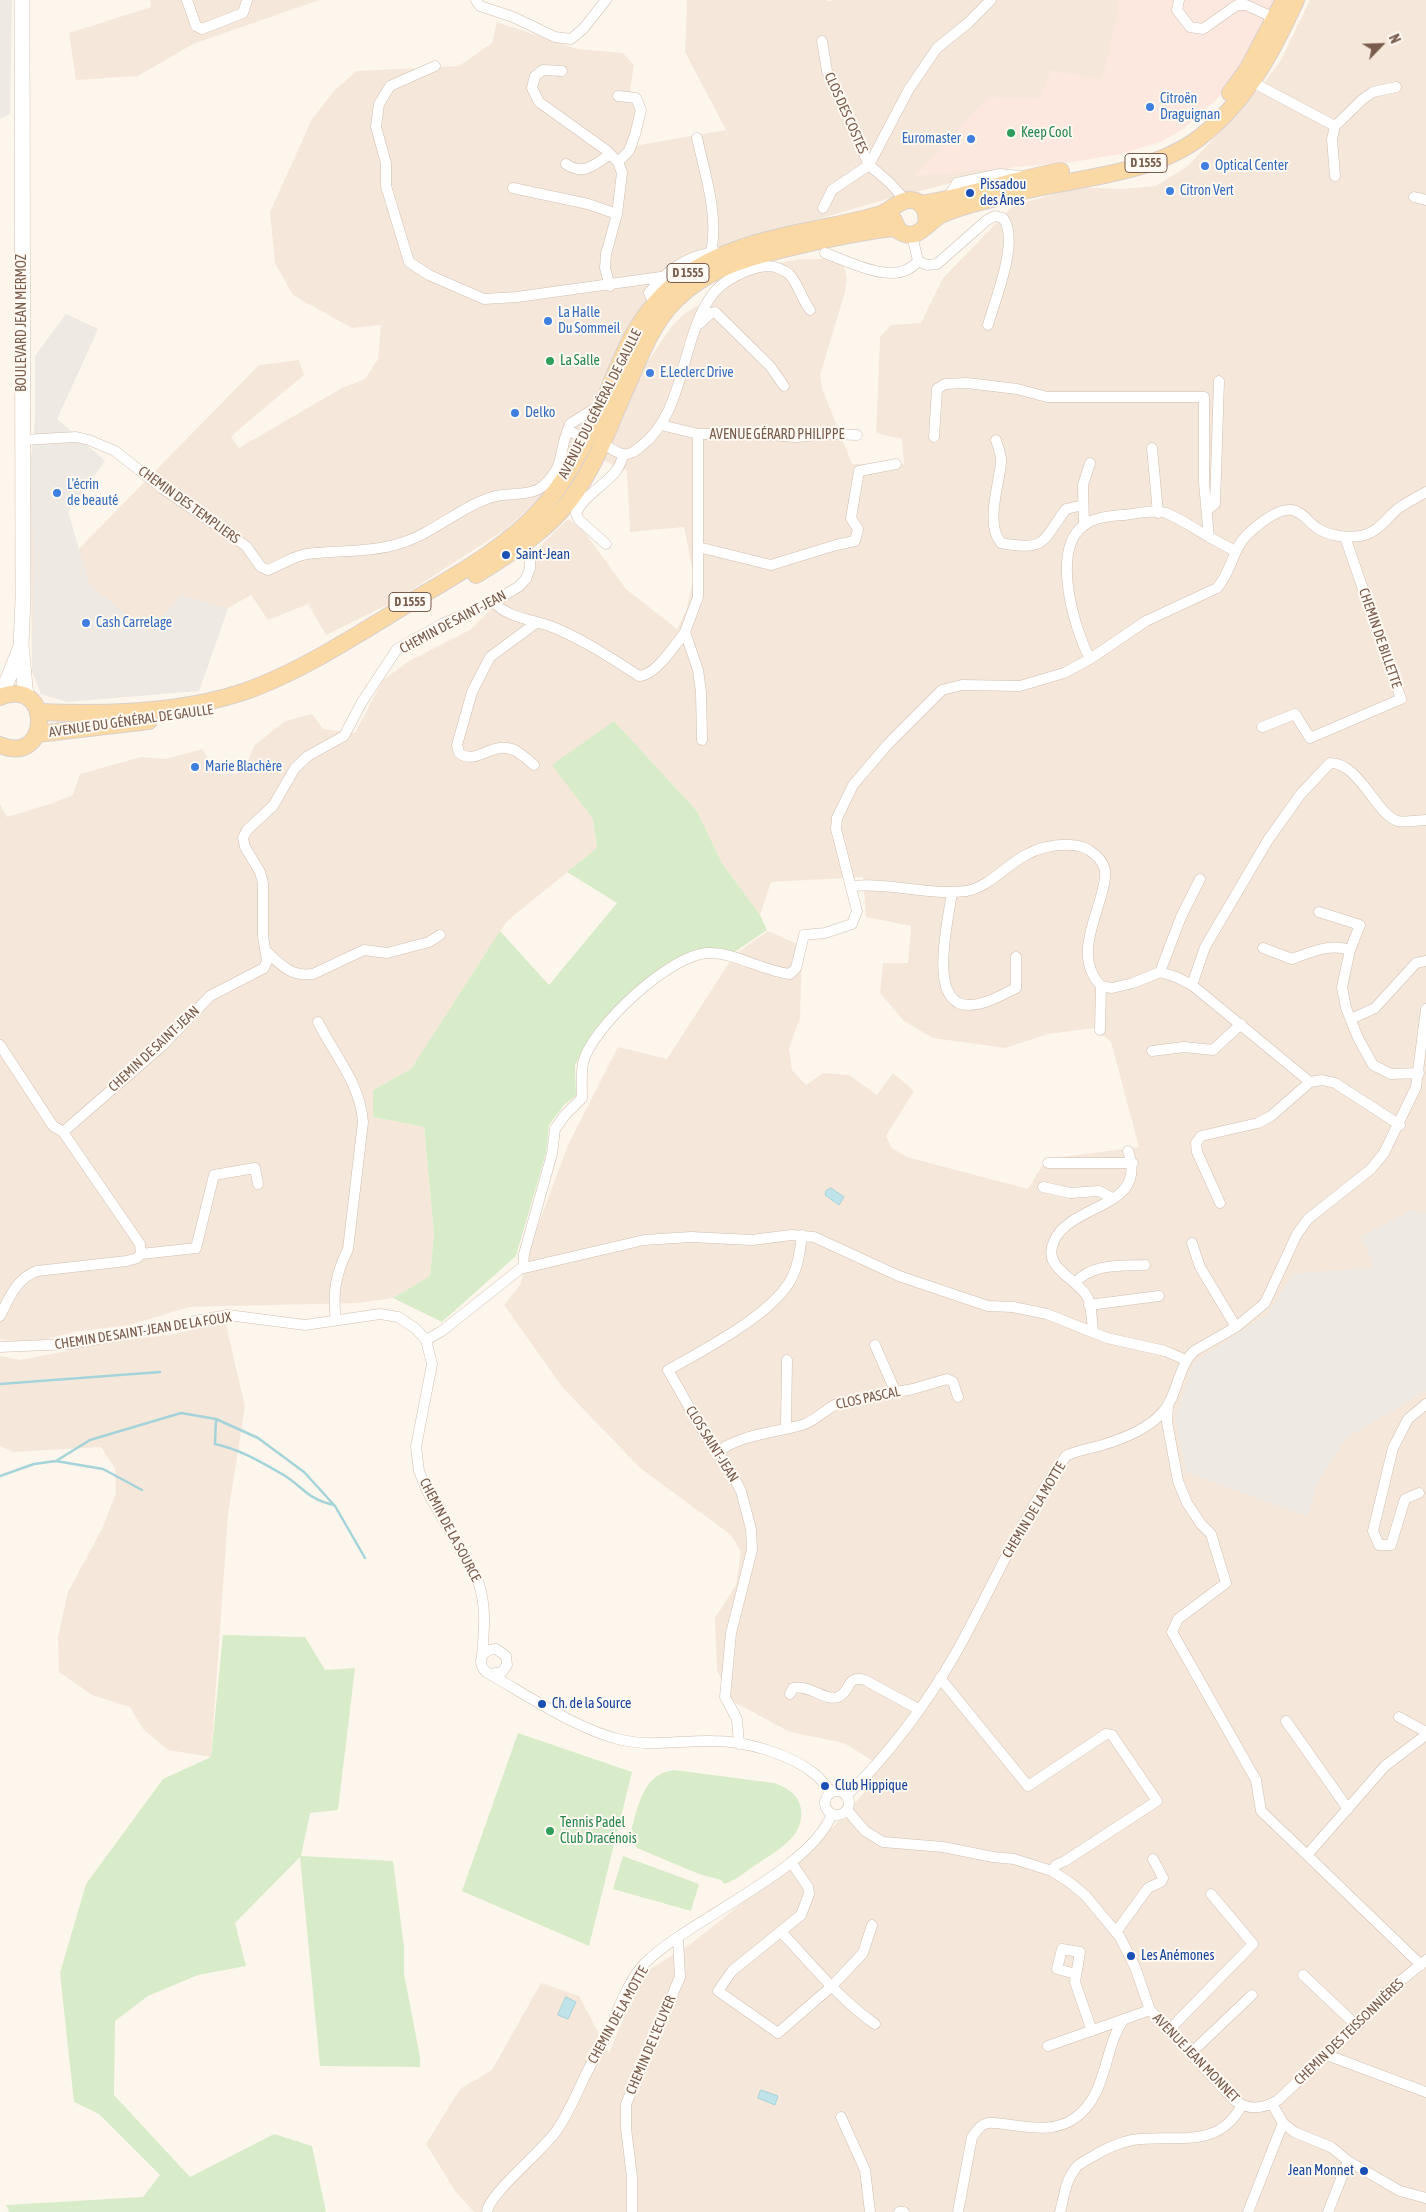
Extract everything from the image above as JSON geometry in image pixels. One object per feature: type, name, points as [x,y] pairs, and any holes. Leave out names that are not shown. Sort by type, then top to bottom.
[{"type":"main road","name":"BOULEVARD JEAN MERMOZ","points":[[22,0],[23,440],[21,646],[26,696]]},
{"type":"main road","name":"AVENUE DU GÉNÉRAL DE GAULLE","points":[[39,712],[77,714],[132,712],[201,702],[243,692],[278,678],[385,618],[482,558],[512,537],[541,510],[562,482],[583,445],[632,337],[654,304],[685,274],[729,251],[761,241],[875,215],[907,204],[947,199],[1026,177],[1145,154],[1193,130],[1218,108],[1247,70],[1284,0]]},
{"type":"main road","name":"D 1555","points":[[926,224],[943,214],[1008,195],[1124,170],[1171,155],[1198,139],[1225,116],[1260,72],[1296,0]]},
{"type":"main road","points":[[907,204],[926,210],[926,224],[912,235],[903,234],[896,228],[893,222],[907,204]]},
{"type":"main road","name":"AVENUE DU GÉNÉRAL DE GAULLE","points":[[37,734],[204,713],[245,703],[283,688],[381,633],[520,546],[553,519],[570,500],[603,444],[652,332],[670,306],[694,284],[711,272],[768,252],[896,228]]},
{"type":"main road","name":"BOULEVARD JEAN MERMOZ","points":[[1,696],[21,646]]},
{"type":"main road","points":[[0,746],[9,748],[26,746],[37,734],[40,719],[39,712],[26,696],[18,694],[1,696]]},
{"type":"street","points":[[187,0],[196,26],[202,29],[243,14],[248,0]]},
{"type":"street","points":[[476,0],[480,6],[513,17],[555,37],[571,39],[583,30],[606,0]]},
{"type":"street","points":[[823,208],[832,190],[869,165],[925,64],[938,48],[968,23],[991,0]]},
{"type":"street","points":[[1179,0],[1177,10],[1190,27],[1202,29],[1237,5],[1246,5],[1268,15],[1271,27]]},
{"type":"street","name":"CLOS DES COSTES","points":[[822,41],[827,72],[869,165],[890,182],[907,204]]},
{"type":"street","points":[[435,66],[390,86],[379,104],[376,127],[386,163],[386,186],[409,262],[429,275],[484,299],[610,286],[661,277]]},
{"type":"street","points":[[562,71],[543,70],[535,76],[532,88],[539,102],[614,158],[622,173],[617,214],[606,254],[605,268],[610,286]]},
{"type":"street","points":[[1252,82],[1335,126]]},
{"type":"street","points":[[1335,176],[1332,139],[1335,126],[1373,92],[1396,88]]},
{"type":"street","points":[[566,164],[573,169],[583,171],[629,151],[641,110],[636,98],[618,96]]},
{"type":"street","points":[[697,138],[711,204],[713,241],[711,253]]},
{"type":"street","points":[[513,188],[588,204],[617,214]]},
{"type":"street","points":[[1414,197],[1426,200]]},
{"type":"street","points":[[918,261],[927,265],[938,264],[987,220],[995,216],[1004,218],[1008,224],[1007,260],[988,325]]},
{"type":"street","points":[[912,235],[918,261]]},
{"type":"street","points":[[654,304],[649,293],[661,277],[682,262],[711,253],[729,251]]},
{"type":"street","points":[[825,253],[880,273],[898,273],[911,270],[918,261]]},
{"type":"street","points":[[603,444],[623,454],[631,454],[648,441],[662,425],[681,378],[700,315],[713,293],[724,282],[736,275],[766,265],[780,269],[790,275],[810,310]]},
{"type":"street","points":[[696,326],[711,313],[715,312],[770,366],[784,386]]},
{"type":"street","points":[[1207,510],[1215,504],[1219,381]]},
{"type":"street","points":[[934,437],[937,389],[945,384],[967,383],[993,386],[1047,397],[1204,397],[1204,483],[1209,537]]},
{"type":"street","points":[[583,445],[581,438],[576,433],[567,432],[570,424],[603,404]]},
{"type":"street","name":"AVENUE GÉRARD PHILIPPE","points":[[662,425],[698,434],[757,434],[796,437],[828,434],[857,435]]},
{"type":"street","name":"CHEMIN DES TEMPLIERS","points":[[23,440],[76,437],[89,440],[115,451],[163,489],[246,546],[261,567],[268,570],[305,554],[400,544],[424,534],[479,502],[494,496],[535,490],[543,486],[556,471],[562,459],[567,432]]},
{"type":"street","name":"AVENUE GÉRARD PHILIPPE","points":[[493,602],[504,612],[550,627],[590,647],[639,676],[645,676],[652,671],[685,632],[698,597],[698,434]]},
{"type":"street","points":[[996,440],[1002,461],[998,476],[993,529],[1001,543],[1026,547],[1035,546],[1048,536],[1066,509],[1083,505]]},
{"type":"street","points":[[1152,448],[1158,513]]},
{"type":"street","points":[[606,544],[579,520],[576,513],[579,505],[616,471],[622,463],[623,454]]},
{"type":"street","points":[[1084,525],[1083,485],[1090,463]]},
{"type":"street","points":[[698,547],[771,565],[836,544],[851,544],[855,541],[858,530],[851,518],[859,471],[896,464]]},
{"type":"street","points":[[523,1268],[524,1254],[552,1154],[555,1129],[564,1115],[582,1098],[583,1064],[596,1037],[643,987],[662,973],[698,956],[707,953],[731,956],[779,973],[794,973],[804,935],[843,929],[852,924],[857,911],[836,829],[837,818],[853,785],[888,744],[934,696],[950,686],[1020,686],[1064,673],[1090,659],[1146,621],[1217,588],[1225,579],[1235,551],[1247,534],[1264,520],[1290,510],[1299,513],[1323,531],[1345,537],[1362,536],[1385,524],[1394,512],[1426,492]]},
{"type":"street","points":[[1090,659],[1082,644],[1072,610],[1066,573],[1072,538],[1084,525],[1105,517],[1164,512],[1235,551]]},
{"type":"street","name":"CHEMIN DE BILLETTE","points":[[1262,727],[1294,714],[1310,738],[1400,699],[1345,537]]},
{"type":"street","name":"CHEMIN DE SAINT-JEAN","points":[[63,1132],[162,1046],[210,996],[222,987],[257,974],[264,968],[267,961],[263,926],[263,883],[260,872],[245,848],[243,838],[248,830],[273,806],[295,768],[308,756],[344,736],[362,702],[397,649],[444,623],[493,602],[518,587],[526,579],[530,568],[530,559],[520,546]]},
{"type":"street","points":[[534,765],[509,748],[499,748],[471,758],[464,757],[459,753],[457,745],[472,692],[490,657],[536,623]]},
{"type":"street","points":[[685,632],[698,670],[701,692],[702,740]]},
{"type":"street","points":[[1192,986],[1205,947],[1268,840],[1300,795],[1330,763],[1337,763],[1364,785],[1389,816],[1398,821],[1426,820]]},
{"type":"street","points":[[852,886],[874,884],[952,892],[967,891],[982,886],[1023,857],[1040,848],[1078,845],[1092,851],[1102,862],[1106,875],[1087,948],[1090,967],[1101,986],[1100,1030]]},
{"type":"street","points":[[1160,972],[1181,917],[1200,879]]},
{"type":"street","points":[[952,892],[942,975],[946,991],[956,1002],[969,1005],[986,1002],[1016,988],[1016,957]]},
{"type":"street","points":[[1319,912],[1360,925],[1350,950],[1342,987],[1351,1020],[1373,1065],[1391,1074],[1419,1073]]},
{"type":"street","points":[[266,951],[288,971],[305,975],[313,974],[364,950],[387,953],[429,942],[440,935]]},
{"type":"street","points":[[1263,948],[1292,959],[1322,949],[1341,947],[1350,950]]},
{"type":"street","points":[[1351,1020],[1375,1008],[1416,963],[1426,961]]},
{"type":"street","points":[[1101,986],[1112,988],[1133,983],[1160,972],[1176,977],[1192,986],[1217,1008],[1241,1024],[1310,1082]]},
{"type":"street","name":"CHEMIN DE LA MOTTE","points":[[846,1796],[882,1758],[940,1678],[964,1638],[1021,1528],[1066,1456],[1116,1440],[1147,1424],[1162,1413],[1168,1406],[1186,1360],[1194,1351],[1236,1327],[1265,1303],[1297,1234],[1308,1219],[1371,1169],[1384,1153],[1400,1125],[1416,1087],[1426,1009]]},
{"type":"street","points":[[318,1022],[333,1052],[351,1076],[362,1104],[363,1122],[348,1249],[339,1267],[334,1292],[336,1320]]},
{"type":"street","points":[[1152,1051],[1184,1047],[1213,1050],[1241,1024]]},
{"type":"street","points":[[0,1045],[54,1126],[63,1132],[140,1244],[141,1254]]},
{"type":"street","points":[[1220,1203],[1197,1152],[1196,1143],[1201,1136],[1258,1123],[1271,1116],[1310,1082],[1322,1080],[1335,1083],[1400,1125]]},
{"type":"street","points":[[1093,1332],[1088,1298],[1056,1266],[1051,1252],[1054,1240],[1063,1229],[1124,1191],[1132,1180],[1133,1163],[1128,1151]]},
{"type":"street","points":[[1048,1163],[1133,1163]]},
{"type":"street","points":[[0,1316],[20,1280],[37,1270],[127,1261],[137,1258],[141,1254],[196,1248],[214,1175],[255,1168],[258,1184]]},
{"type":"street","points":[[1043,1188],[1070,1192],[1099,1191],[1112,1198]]},
{"type":"street","points":[[426,1340],[442,1331],[502,1281],[523,1268],[644,1240],[691,1236],[752,1240],[802,1235],[814,1237],[899,1276],[988,1306],[1013,1307],[1047,1314],[1093,1332],[1136,1346],[1165,1351],[1186,1360]]},
{"type":"street","name":"CLOS SAINT-JEAN","points":[[739,1744],[737,1719],[725,1697],[731,1633],[752,1550],[751,1529],[741,1491],[668,1370],[720,1340],[775,1300],[790,1282],[799,1262],[802,1235]]},
{"type":"street","points":[[1192,1243],[1200,1267],[1236,1327]]},
{"type":"street","points":[[1075,1283],[1082,1274],[1100,1268],[1145,1265]]},
{"type":"street","points":[[1089,1304],[1159,1296]]},
{"type":"street","name":"CHEMIN DE SAINT-JEAN DE LA FOUX","points":[[0,1347],[71,1344],[228,1315],[305,1325],[380,1314],[398,1317],[415,1328],[426,1340]]},
{"type":"street","name":"CHEMIN DE LA SOURCE","points":[[426,1340],[432,1364],[416,1447],[419,1471],[427,1491],[478,1582],[485,1607],[482,1656]]},
{"type":"street","points":[[875,1345],[896,1392]]},
{"type":"street","points":[[786,1427],[787,1360]]},
{"type":"street","name":"CLOS PASCAL","points":[[717,1452],[729,1443],[786,1427],[805,1424],[830,1406],[896,1392],[946,1378],[953,1382],[958,1397]]},
{"type":"street","points":[[1419,1493],[1405,1499],[1391,1545],[1379,1545],[1373,1530],[1393,1448],[1408,1419],[1426,1404]]},
{"type":"street","points":[[1168,1406],[1168,1422],[1178,1482],[1196,1517],[1211,1534],[1226,1583],[1178,1619],[1172,1632],[1256,1780],[1261,1811],[1423,1962]]},
{"type":"street","points":[[484,1632],[496,1648],[506,1656],[506,1667],[518,1689]]},
{"type":"street","points":[[496,1648],[488,1650],[482,1656],[481,1665],[490,1674],[568,1717],[620,1740],[658,1745],[713,1741],[739,1744],[799,1764],[816,1775],[832,1792],[840,1792],[846,1796],[849,1800],[847,1810],[840,1815],[832,1814],[826,1809],[825,1802],[832,1792]]},
{"type":"street","points":[[490,1674],[498,1674],[506,1667]]},
{"type":"street","points":[[790,1694],[793,1688],[802,1686],[831,1697],[838,1697],[851,1681],[857,1678],[865,1680],[918,1709]]},
{"type":"street","points":[[940,1678],[1028,1786],[1106,1734],[1112,1736],[1157,1801],[1056,1865],[1052,1871]]},
{"type":"street","points":[[1399,1717],[1426,1732]]},
{"type":"street","points":[[1286,1721],[1348,1809]]},
{"type":"street","points":[[1307,1855],[1386,1766],[1426,1736]]},
{"type":"street","name":"AVENUE JEAN MONNET","points":[[847,1810],[864,1831],[883,1842],[943,1846],[993,1857],[1014,1859],[1052,1871],[1085,1895],[1116,1932],[1135,1967],[1150,2010],[1168,2030],[1242,2105],[1249,2108],[1272,2104]]},
{"type":"street","name":"CHEMIN DE LA MOTTE","points":[[487,2212],[488,2206],[497,2193],[547,2143],[558,2129],[603,2044],[617,2011],[643,1964],[790,1862],[829,1823],[832,1814]]},
{"type":"street","points":[[1116,1932],[1148,1888],[1161,1882],[1163,1878],[1153,1859]]},
{"type":"street","points":[[790,1862],[808,1887],[809,1894],[801,1915],[732,1971],[718,1991],[778,2033],[832,1986],[863,1953],[872,1925]]},
{"type":"street","points":[[1168,2030],[1253,1944],[1210,1894]]},
{"type":"street","points":[[781,1932],[832,1986],[875,2024]]},
{"type":"street","name":"CHEMIN DE L'ECUYER","points":[[632,2212],[632,2177],[626,2128],[626,2104],[680,1977],[678,1938]]},
{"type":"street","name":"CHEMIN DES TEISSONNIÈRES","points":[[1272,2104],[1327,2055],[1387,1992],[1423,1962]]},
{"type":"street","points":[[1076,1974],[1075,1982],[1092,2031]]},
{"type":"street","points":[[1303,1975],[1356,2026]]},
{"type":"street","points":[[1191,2053],[1252,1995]]},
{"type":"street","points":[[1048,2046],[1150,2010]]},
{"type":"street","points":[[958,2212],[972,2137],[979,2128],[987,2122],[1036,2128],[1061,2125],[1076,2117],[1094,2096],[1117,2029],[1124,2019]]},
{"type":"street","points":[[1327,2055],[1426,2092]]},
{"type":"street","points":[[1272,2104],[1283,2123],[1294,2132],[1331,2147],[1348,2161],[1400,2191],[1426,2198]]},
{"type":"street","points":[[1060,2212],[1069,2178],[1076,2168],[1097,2154],[1132,2140],[1186,2139],[1220,2131],[1232,2120],[1242,2105]]},
{"type":"street","points":[[841,2117],[865,2170],[870,2212]]},
{"type":"street","points":[[1248,2212],[1283,2123]]},
{"type":"street","points":[[1328,2212],[1348,2161]]},
{"type":"street","points":[[899,2212],[904,2212]]},
{"type":"shaded area","points":[[0,0],[12,0],[10,114],[0,119]]},
{"type":"shaded area","points":[[150,0],[319,0],[193,44],[138,76],[76,80],[69,33],[151,7]]},
{"type":"shaded area","points":[[687,0],[827,0],[828,2],[833,0],[1271,0],[1050,158],[884,200],[697,254],[633,326],[604,379],[571,454],[544,495],[506,529],[393,602],[326,635],[308,604],[268,620],[251,595],[228,608],[199,691],[41,694],[32,671],[30,471],[35,421],[35,356],[66,314],[98,329],[57,419],[105,461],[68,512],[79,549],[259,365],[299,360],[304,375],[231,437],[239,448],[342,388],[365,379],[378,359],[381,325],[352,328],[293,295],[275,263],[270,212],[312,119],[334,91],[357,71],[459,66],[492,43],[497,22],[577,49],[623,53],[634,65],[630,90],[642,99],[634,146],[726,130],[685,52]]},
{"type":"shaded area","points":[[1118,0],[1280,0],[1237,75],[1216,100],[1183,129],[1163,141],[1121,154],[1073,162],[915,176],[988,97],[1040,99],[1051,70],[1102,80],[1118,14]]},
{"type":"shaded area","points":[[1310,0],[1426,0],[1426,2212],[474,2212],[456,2192],[426,2144],[460,2089],[492,2070],[541,1983],[579,1996],[609,2053],[642,1974],[692,1943],[821,1840],[864,1793],[873,1761],[844,1743],[790,1732],[734,1702],[717,1671],[715,1618],[736,1585],[741,1552],[731,1535],[640,1468],[563,1388],[504,1305],[520,1285],[538,1225],[568,1145],[618,1047],[667,1059],[734,955],[768,931],[802,946],[800,1018],[789,1048],[792,1070],[806,1085],[823,1073],[849,1075],[877,1095],[893,1073],[914,1091],[886,1136],[892,1148],[907,1157],[1028,1189],[1046,1159],[1139,1147],[1111,1042],[1094,1028],[1048,1034],[1005,1048],[933,1038],[904,1021],[880,993],[883,963],[908,963],[911,926],[866,917],[863,877],[771,882],[760,915],[722,863],[697,811],[614,721],[599,732],[578,797],[593,819],[597,848],[507,921],[411,1069],[373,1090],[373,1117],[424,1127],[434,1234],[430,1277],[393,1298],[359,1303],[189,1307],[130,1325],[74,1332],[27,1344],[0,1339],[0,804],[7,817],[73,795],[80,774],[141,757],[166,759],[202,749],[219,774],[242,773],[255,745],[285,721],[312,714],[323,729],[355,733],[383,680],[409,661],[470,630],[489,611],[522,590],[542,544],[568,519],[583,530],[626,589],[677,629],[686,611],[694,577],[684,527],[630,532],[627,471],[601,459],[631,386],[672,326],[684,314],[748,274],[775,264],[800,259],[829,259],[844,266],[847,278],[845,292],[820,375],[822,388],[852,464],[904,464],[902,439],[876,433],[880,337],[891,325],[921,323],[943,278],[1014,205],[1073,187],[1123,189],[1156,186],[1188,166],[1260,88],[1281,60]]},
{"type":"shaded area","points":[[66,314],[98,329],[57,419],[105,461],[68,512],[90,586],[151,633],[180,595],[228,608],[199,691],[67,702],[41,694],[32,671],[34,557],[30,471],[35,421],[35,356]]},
{"type":"shaded area","points":[[1412,1210],[1426,1213],[1426,1391],[1346,1438],[1317,1484],[1308,1517],[1186,1472],[1175,1417],[1194,1362],[1268,1314],[1292,1274],[1374,1267],[1362,1236]]},
{"type":"shaded area","points":[[225,1321],[245,1406],[228,1515],[211,1757],[168,1750],[143,1729],[130,1707],[92,1695],[59,1672],[58,1637],[68,1592],[103,1527],[116,1493],[115,1468],[101,1447],[13,1452],[0,1446],[0,1356],[20,1360],[118,1341],[175,1334]]},
{"type":"green space","points":[[614,721],[697,811],[722,863],[760,915],[767,930],[733,953],[701,950],[641,984],[593,1032],[575,1065],[576,1096],[565,1104],[549,1125],[546,1153],[516,1256],[442,1322],[393,1298],[430,1276],[434,1234],[424,1127],[373,1117],[373,1090],[411,1069],[500,931],[549,985],[617,903],[567,872],[597,848],[593,819],[552,765]]},
{"type":"green space","points":[[223,1635],[305,1637],[325,1670],[355,1668],[338,1810],[310,1813],[301,1856],[393,1861],[404,1947],[404,1974],[420,2057],[420,2067],[320,2066],[300,1857],[235,1923],[246,1966],[198,1975],[148,1996],[115,2021],[114,2095],[190,2177],[274,2134],[312,2146],[326,2212],[9,2212],[6,2205],[143,2197],[160,2175],[99,2114],[74,2102],[60,1973],[86,1884],[163,1779],[211,1757]]},
{"type":"green space","name":"Tennis Padel Club Dracénois","points":[[518,1733],[632,1772],[589,1946],[462,1891]]},
{"type":"green space","points":[[674,1770],[774,1783],[783,1787],[795,1795],[800,1804],[801,1820],[798,1829],[777,1851],[724,1884],[721,1880],[699,1874],[637,1848],[630,1836],[636,1811],[643,1794],[647,1786],[659,1775]]},
{"type":"green space","points":[[623,1856],[699,1884],[691,1911],[613,1889]]},
{"type":"water","points":[[831,1188],[844,1197],[839,1205],[825,1195],[826,1191]]},
{"type":"water","points":[[566,1997],[576,2002],[568,2019],[558,2015]]},
{"type":"water","points":[[761,2090],[778,2096],[775,2105],[758,2098]]},
{"type":"waterway","points":[[0,1384],[160,1372]]},
{"type":"waterway","points":[[56,1461],[90,1440],[181,1413],[216,1419],[258,1438],[304,1472],[335,1506],[365,1558]]},
{"type":"waterway","points":[[216,1419],[215,1444],[233,1449],[258,1461],[282,1474],[311,1496],[334,1505]]},
{"type":"waterway","points":[[0,1476],[34,1464],[56,1461],[103,1469],[142,1490]]},
{"type":"place","name":"Citroën Draguignan","points":[[1150,107]]},
{"type":"place","name":"Keep Cool","points":[[1011,133]]},
{"type":"place","name":"Euromaster","points":[[971,139]]},
{"type":"place","name":"Optical Center","points":[[1205,166]]},
{"type":"place","name":"Citron Vert","points":[[1170,191]]},
{"type":"place","name":"Pissadou des Ânes","points":[[970,193]]},
{"type":"place","name":"La Halle Du Sommeil","points":[[548,321]]},
{"type":"place","name":"La Salle","points":[[550,361]]},
{"type":"place","name":"E.Leclerc Drive","points":[[650,373]]},
{"type":"place","name":"Delko","points":[[515,413]]},
{"type":"place","name":"L'écrin de beauté","points":[[57,493]]},
{"type":"place","name":"Saint-Jean","points":[[506,555]]},
{"type":"place","name":"Cash Carrelage","points":[[86,623]]},
{"type":"place","name":"Marie Blachère","points":[[195,767]]},
{"type":"place","name":"Ch. de la Source","points":[[542,1704]]},
{"type":"place","name":"Club Hippique","points":[[825,1786]]},
{"type":"place","name":"Tennis Padel Club Dracénois","points":[[550,1831]]},
{"type":"place","name":"Les Anémones","points":[[1131,1956]]},
{"type":"place","name":"Jean Monnet","points":[[1364,2171]]}]
